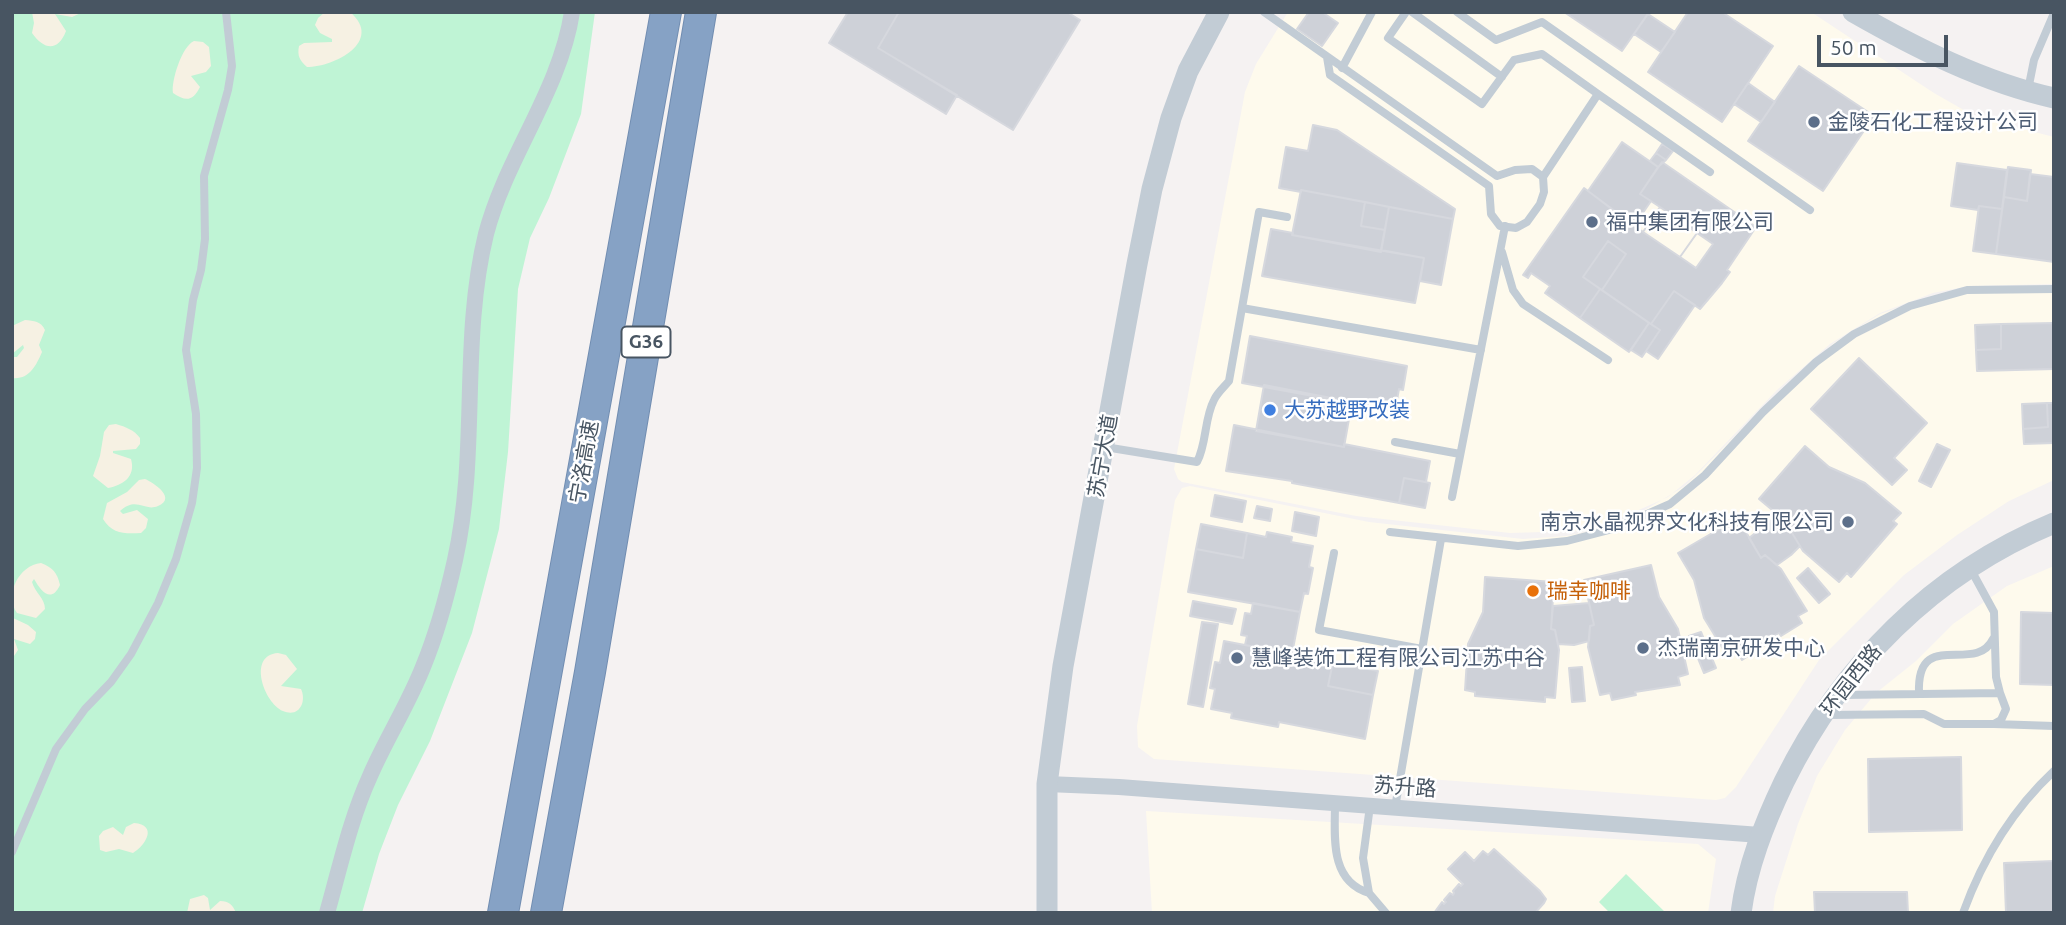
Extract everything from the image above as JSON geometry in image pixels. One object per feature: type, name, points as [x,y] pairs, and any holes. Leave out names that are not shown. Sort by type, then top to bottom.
[{"type":"highway","name":"宁洛高速","points":[[503,913],[666,12]]},
{"type":"highway","name":"宁洛高速","points":[[546,913],[590,672],[701,12]]},
{"type":"street","points":[[327,913],[349,830],[370,777],[422,669],[435,634],[455,559],[466,492],[478,272],[487,230],[555,69],[569,30],[572,12]]},
{"type":"street","name":"苏宁大道","points":[[1047,913],[1048,784],[1063,666],[1152,188],[1171,118],[1188,71],[1219,12]]},
{"type":"street","points":[[1853,12],[1900,39],[1973,72],[2028,92],[2054,97]]},
{"type":"street","name":"环园西路","points":[[1741,913],[1760,835],[1801,748],[1836,695],[1875,646],[1933,593],[1970,568],[2036,530],[2054,523]]},
{"type":"street","name":"苏升路","points":[[1048,784],[1760,835]]},
{"type":"lane","points":[[12,852],[56,749],[131,654],[158,603],[176,559],[191,503],[197,468],[196,414],[187,350],[205,239],[204,176],[232,66],[226,12]]},
{"type":"lane","points":[[1264,12],[1497,176],[1516,170],[1532,169],[1543,177]]},
{"type":"lane","points":[[1342,68],[1372,12]]},
{"type":"lane","points":[[1406,12],[1388,38],[1482,104],[1514,61],[1542,54],[1710,172]]},
{"type":"lane","points":[[1412,12],[1502,77]]},
{"type":"lane","points":[[1457,12],[1496,40],[1542,22],[1810,210]]},
{"type":"lane","points":[[2028,92],[2034,60],[2054,13]]},
{"type":"lane","points":[[1327,57],[1331,75],[1489,186],[1490,214],[1500,226],[1516,228],[1527,222],[1540,204],[1544,192],[1543,177],[1598,94]]},
{"type":"lane","points":[[1105,447],[1197,462],[1203,451],[1210,408],[1215,397],[1229,382],[1259,212],[1287,217]]},
{"type":"lane","points":[[1452,497],[1505,226]]},
{"type":"lane","points":[[1501,249],[1513,290],[1523,304],[1608,360]]},
{"type":"lane","points":[[1390,532],[1518,546],[1567,541],[1613,529],[1670,504],[1705,475],[1772,403],[1816,362],[1854,334],[1910,306],[1967,290],[2054,289]]},
{"type":"lane","points":[[1242,308],[1481,350]]},
{"type":"lane","points":[[1395,442],[1460,454]]},
{"type":"lane","points":[[1395,808],[1441,539]]},
{"type":"lane","points":[[1334,553],[1319,630],[1422,649]]},
{"type":"lane","points":[[1970,568],[1994,612],[1996,677],[2006,709],[2001,720],[1994,724]]},
{"type":"lane","points":[[1920,694],[1920,674],[1928,661],[1943,654],[1980,653],[1989,646],[1994,636]]},
{"type":"lane","points":[[1836,695],[2000,693]]},
{"type":"lane","points":[[1823,715],[1924,714],[1944,724],[2054,726]]},
{"type":"lane","points":[[1963,913],[1978,875],[2002,831],[2020,807],[2054,771]]},
{"type":"lane","points":[[1335,803],[1337,862],[1346,878],[1361,891],[1369,893]]},
{"type":"lane","points":[[1370,806],[1363,858],[1369,893],[1386,913]]},
{"type":"shaded area","points":[[1288,12],[1811,12],[1934,93],[1976,117],[2054,137],[2054,284],[1969,286],[1933,293],[1880,313],[1830,344],[1777,390],[1695,475],[1668,497],[1614,521],[1576,531],[1510,533],[1356,516],[1182,482],[1174,469],[1245,92],[1256,64]]},
{"type":"shaded area","points":[[1968,287],[2054,287],[2054,480],[2009,501],[1957,535],[1904,575],[1819,660],[1736,787],[1725,798],[1716,800],[1154,759],[1138,747],[1137,726],[1175,500],[1182,488],[1190,486],[1369,522],[1523,539],[1591,531],[1638,514],[1685,486],[1772,399],[1834,343],[1880,314]]},
{"type":"shaded area","points":[[2054,566],[2054,913],[1773,913],[1775,896],[1798,824],[1817,776],[1845,730],[1876,693],[1916,661],[1953,624],[2007,586]]},
{"type":"shaded area","points":[[1146,811],[1698,844],[1716,859],[1708,913],[1152,913]]},
{"type":"green space","points":[[12,12],[595,12],[581,114],[549,198],[530,238],[518,289],[508,452],[499,529],[472,633],[430,741],[398,805],[379,854],[362,913],[12,913]]},
{"type":"green space","points":[[1626,874],[1666,913],[1610,913],[1599,902]]},
{"type":"sand","points":[[32,12],[83,12],[72,17],[55,14],[66,31],[59,43],[51,46],[41,43],[32,33]]},
{"type":"sand","points":[[325,12],[350,12],[359,23],[362,33],[359,42],[342,57],[307,67],[298,53],[299,46],[304,43],[332,42],[332,39],[320,33],[315,25]]},
{"type":"sand","points":[[194,41],[203,42],[209,47],[211,66],[206,72],[191,76],[200,87],[195,95],[185,99],[173,93],[174,81],[185,50]]},
{"type":"sand","points":[[25,320],[39,323],[45,330],[39,345],[42,352],[27,374],[12,378],[12,357],[17,357],[24,348],[23,345],[12,354],[12,326]]},
{"type":"sand","points":[[116,424],[135,433],[140,438],[140,444],[136,449],[113,451],[131,459],[132,471],[119,485],[108,488],[93,476],[104,432],[109,425]]},
{"type":"sand","points":[[145,479],[165,495],[163,503],[153,507],[136,504],[120,511],[123,514],[137,510],[148,519],[146,528],[141,533],[130,533],[110,528],[103,519],[107,503],[127,492],[139,480]]},
{"type":"sand","points":[[41,563],[54,571],[60,585],[57,591],[50,595],[43,591],[34,579],[32,582],[45,609],[36,618],[17,613],[12,598],[16,582],[26,569]]},
{"type":"sand","points":[[13,618],[36,632],[35,639],[30,644],[14,639],[18,650],[12,659]]},
{"type":"sand","points":[[278,653],[286,655],[297,669],[281,686],[301,689],[303,699],[297,711],[283,711],[265,690],[261,670],[263,662]]},
{"type":"sand","points":[[134,823],[146,827],[148,831],[145,841],[133,853],[119,849],[106,852],[100,850],[99,836],[103,831],[113,827],[123,835],[126,827]]},
{"type":"sand","points":[[204,895],[208,898],[210,910],[223,901],[230,904],[236,913],[187,913],[190,899]]},
{"type":"building","points":[[848,12],[899,12],[878,48],[957,95],[946,114],[829,43]]},
{"type":"building","points":[[899,12],[1067,12],[1080,20],[1013,130],[878,48]]},
{"type":"building","points":[[1309,12],[1322,12],[1338,23],[1322,46],[1297,29]]},
{"type":"building","points":[[1564,12],[1649,12],[1622,51]]},
{"type":"building","points":[[1688,12],[1722,12],[1773,46],[1722,122],[1648,72]]},
{"type":"building","points":[[1648,14],[1675,32],[1661,52],[1634,34]]},
{"type":"building","points":[[1799,66],[1874,116],[1823,191],[1748,141]]},
{"type":"building","points":[[1748,83],[1775,102],[1761,122],[1734,104]]},
{"type":"building","points":[[1313,125],[1337,130],[1455,209],[1453,219],[1279,188],[1286,147],[1308,151]]},
{"type":"building","points":[[1622,142],[1658,167],[1640,194],[1651,201],[1634,226],[1588,191]]},
{"type":"building","points":[[1662,144],[1673,151],[1666,160],[1656,153]]},
{"type":"building","points":[[1656,153],[1666,160],[1658,167],[1650,161]]},
{"type":"building","points":[[1662,162],[1756,227],[1727,270],[1730,272],[1700,309],[1674,291],[1651,324],[1602,290],[1626,254],[1608,241],[1583,277],[1600,289],[1580,318],[1545,293],[1550,286],[1531,273],[1528,278],[1523,275],[1584,188],[1643,232],[1660,207],[1640,194]]},
{"type":"building","points":[[1957,163],[2007,170],[2002,209],[1979,206],[1978,210],[1951,206]]},
{"type":"building","points":[[2008,167],[2031,170],[2027,201],[2004,197]]},
{"type":"building","points":[[2030,174],[2054,177],[2054,262],[1996,254],[2004,197],[2027,201]]},
{"type":"building","points":[[1301,190],[1365,202],[1361,226],[1385,230],[1381,252],[1292,235]]},
{"type":"building","points":[[1365,202],[1389,207],[1385,230],[1361,226]]},
{"type":"building","points":[[1979,206],[2002,209],[1996,254],[1973,251]]},
{"type":"building","points":[[1389,207],[1453,219],[1441,285],[1420,281],[1424,258],[1381,250]]},
{"type":"building","points":[[1660,207],[1697,233],[1680,257],[1643,232]]},
{"type":"building","points":[[1271,229],[1424,258],[1415,303],[1262,276]]},
{"type":"building","points":[[1697,233],[1713,244],[1696,268],[1680,257]]},
{"type":"building","points":[[1608,241],[1626,254],[1602,290],[1583,277]]},
{"type":"building","points":[[1600,289],[1649,323],[1629,352],[1580,318]]},
{"type":"building","points":[[1674,291],[1695,305],[1658,359],[1646,351],[1660,330],[1651,324]]},
{"type":"building","points":[[1649,323],[1660,330],[1642,357],[1631,350]]},
{"type":"building","points":[[2054,323],[2054,369],[1977,371],[1976,350],[2001,349],[2001,324]]},
{"type":"building","points":[[2001,324],[2001,349],[1976,350],[1975,325]]},
{"type":"building","points":[[1250,336],[1407,366],[1403,390],[1399,389],[1395,411],[1242,383]]},
{"type":"building","points":[[1859,358],[1927,423],[1894,458],[1907,470],[1892,485],[1811,409]]},
{"type":"building","points":[[1264,385],[1352,402],[1344,447],[1256,431]]},
{"type":"building","points":[[2047,403],[2048,427],[2023,429],[2022,404]]},
{"type":"building","points":[[2047,403],[2054,403],[2054,443],[2024,444],[2023,429],[2048,427]]},
{"type":"building","points":[[1234,425],[1430,461],[1426,482],[1404,478],[1399,503],[1292,481],[1226,471]]},
{"type":"building","points":[[1937,444],[1950,450],[1931,487],[1919,481]]},
{"type":"building","points":[[1805,446],[1829,467],[1865,483],[1901,513],[1893,521],[1897,524],[1851,577],[1847,573],[1839,582],[1803,551],[1792,533],[1795,529],[1759,499]]},
{"type":"building","points":[[1404,478],[1430,483],[1425,508],[1399,503]]},
{"type":"building","points":[[1215,495],[1246,501],[1242,522],[1211,516]]},
{"type":"building","points":[[1257,506],[1272,509],[1270,521],[1254,518]]},
{"type":"building","points":[[1295,512],[1319,517],[1316,536],[1292,531]]},
{"type":"building","points":[[1778,515],[1795,529],[1792,533],[1800,546],[1777,565],[1765,555],[1761,558],[1749,538]]},
{"type":"building","points":[[1738,518],[1761,558],[1765,555],[1781,569],[1807,611],[1798,616],[1802,623],[1781,636],[1779,633],[1761,643],[1764,646],[1742,660],[1737,652],[1728,657],[1704,618],[1694,580],[1678,553]]},
{"type":"building","points":[[1201,524],[1247,533],[1243,558],[1196,549]]},
{"type":"building","points":[[1267,532],[1292,537],[1291,542],[1313,546],[1309,567],[1313,568],[1308,594],[1304,593],[1300,612],[1188,592],[1196,549],[1243,558],[1247,533],[1266,537]]},
{"type":"building","points":[[1651,565],[1659,597],[1678,629],[1688,674],[1678,677],[1680,685],[1635,692],[1636,695],[1612,700],[1610,693],[1600,695],[1588,647],[1590,626],[1594,625],[1584,580]]},
{"type":"building","points":[[1808,568],[1830,594],[1819,603],[1797,578]]},
{"type":"building","points":[[1485,577],[1554,582],[1551,629],[1555,630],[1559,650],[1555,698],[1545,697],[1545,702],[1475,696],[1475,692],[1465,690],[1468,644],[1483,612]]},
{"type":"building","points":[[1193,601],[1236,609],[1232,624],[1190,616]]},
{"type":"building","points":[[1253,603],[1300,612],[1292,654],[1245,645],[1247,636],[1241,635],[1245,613],[1251,614]]},
{"type":"building","points":[[1589,603],[1594,625],[1590,626],[1589,641],[1574,645],[1558,644],[1555,630],[1551,629],[1553,606]]},
{"type":"building","points":[[2021,612],[2054,613],[2054,685],[2020,684]]},
{"type":"building","points":[[1202,622],[1218,624],[1203,707],[1188,704]]},
{"type":"building","points":[[1701,632],[1716,668],[1704,673],[1689,636]]},
{"type":"building","points":[[1224,641],[1333,662],[1328,686],[1373,695],[1365,739],[1279,722],[1278,727],[1231,718],[1232,713],[1211,709],[1215,689],[1210,688],[1215,662],[1220,663]]},
{"type":"building","points":[[1333,662],[1378,671],[1373,695],[1328,686]]},
{"type":"building","points":[[1582,667],[1585,701],[1572,702],[1569,668]]},
{"type":"building","points":[[1961,757],[1962,830],[1869,832],[1868,759]]},
{"type":"building","points":[[1494,849],[1546,899],[1535,913],[1434,913],[1442,902],[1446,902],[1444,900],[1450,893],[1453,895],[1459,884],[1463,884],[1448,869],[1465,852],[1474,861],[1483,851],[1488,855]]},
{"type":"building","points":[[2054,861],[2054,913],[2006,913],[2004,863]]},
{"type":"building","points":[[1814,892],[1907,892],[1908,913],[1815,913]]},
{"type":"place","name":"金陵石化工程设计公司","points":[[1814,122]]},
{"type":"place","name":"福中集团有限公司","points":[[1592,222]]},
{"type":"place","name":"大苏越野改装","points":[[1270,410]]},
{"type":"place","name":"南京水晶视界文化科技有限公司","points":[[1848,522]]},
{"type":"place","name":"瑞幸咖啡","points":[[1533,591]]},
{"type":"place","name":"杰瑞南京研发中心","points":[[1643,648]]},
{"type":"place","name":"慧峰装饰工程有限公司江苏中谷","points":[[1237,658]]}]
